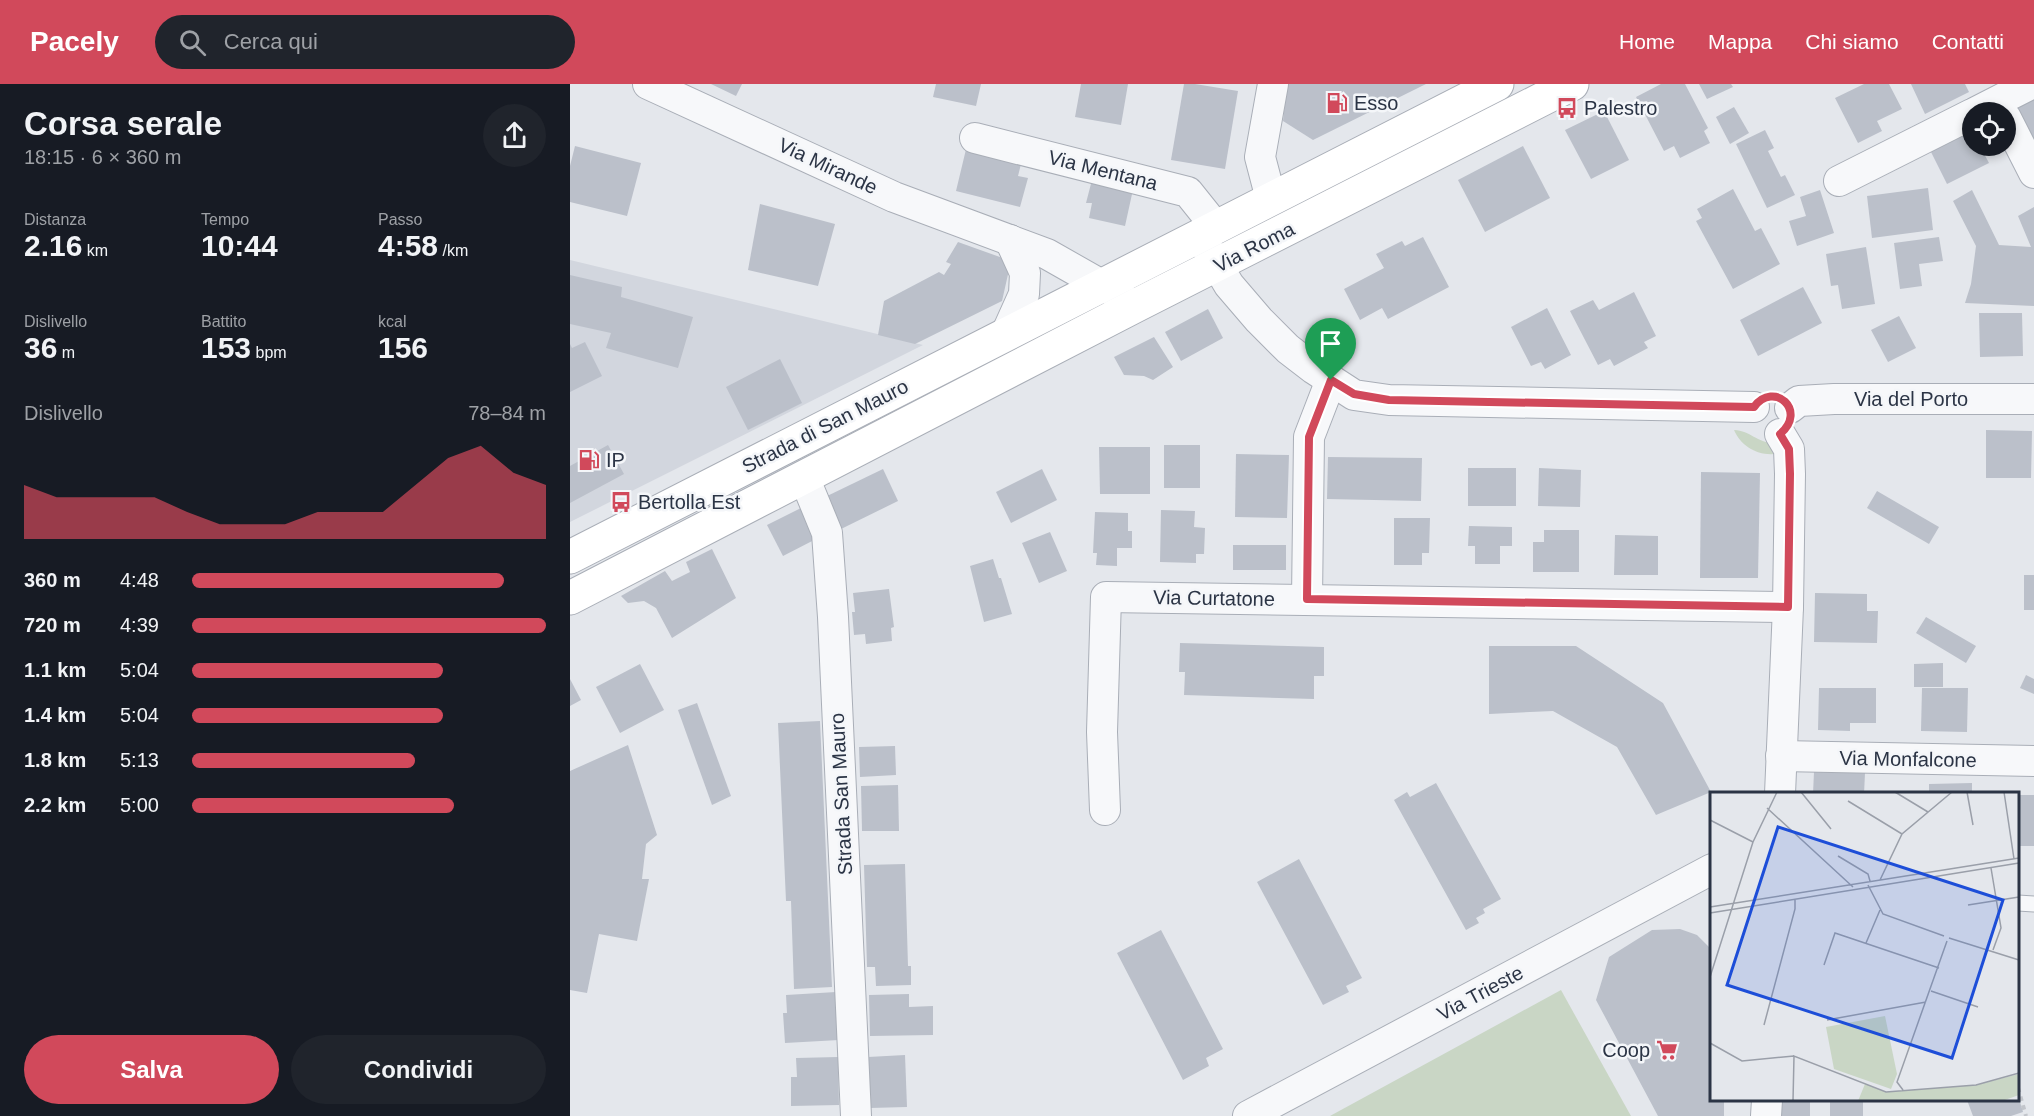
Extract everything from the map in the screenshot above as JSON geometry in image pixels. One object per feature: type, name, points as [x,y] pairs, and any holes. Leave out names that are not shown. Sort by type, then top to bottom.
[{"type":"main road","name":"Via Roma","points":[[920,378],[1271,199],[1398,127],[1497,84]]},
{"type":"main road","name":"Via Roma","points":[[936,409],[1572,84]]},
{"type":"main road","name":"Strada di San Mauro","points":[[570,598],[814,456],[920,378]]},
{"type":"main road","name":"Strada di San Mauro","points":[[570,557],[814,456],[936,409]]},
{"type":"street","name":"Via Mirande","points":[[648,84],[894,197],[1047,254],[1137,305]]},
{"type":"street","points":[[1271,199],[1260,157],[1273,84]]},
{"type":"street","points":[[1999,102],[2031,84]]},
{"type":"street","points":[[1839,181],[1962,121]]},
{"type":"street","name":"Via Mentana","points":[[975,138],[1188,192],[1208,231]]},
{"type":"street","points":[[2016,146],[2034,173]]},
{"type":"street","points":[[1208,231],[1217,266],[1229,285],[1258,320],[1288,349],[1354,394],[1389,400],[1754,407],[1764,398],[1772,396],[1785,402],[1790,474],[1788,607],[1780,792]]},
{"type":"street","points":[[1006,334],[1024,294],[1025,273],[1010,240]]},
{"type":"street","points":[[1307,599],[1309,437],[1331,380]]},
{"type":"street","name":"Via del Porto","points":[[1785,421],[1799,401],[2034,399]]},
{"type":"street","name":"Strada San Mauro","points":[[814,456],[827,533],[833,617],[856,1116]]},
{"type":"street","name":"Via Curtatone","points":[[1105,810],[1102,732],[1106,597],[1788,607]]},
{"type":"street","name":"Via Monfalcone","points":[[1781,756],[2034,761]]},
{"type":"street","name":"Via Trieste","points":[[1248,1116],[1710,870]]},
{"type":"street","points":[[1766,1116],[1767,1101]]},
{"type":"lane","points":[[2019,903],[2034,904]]},
{"type":"path","points":[[2019,1092],[2026,1116]]},
{"type":"shaded area","points":[[570,260],[923,345],[570,522]]},
{"type":"green space","points":[[1734,430],[1775,444],[1780,453],[1766,454],[1752,450],[1741,441]]},
{"type":"green space","points":[[1561,990],[1631,1116],[1330,1116]]},
{"type":"building","points":[[711,84],[742,84],[736,96]]},
{"type":"building","points":[[936,84],[981,84],[976,106],[933,97]]},
{"type":"building","points":[[1081,84],[1128,84],[1121,125],[1075,117]]},
{"type":"building","points":[[1184,84],[1238,91],[1225,169],[1171,160]]},
{"type":"building","name":"Esso","points":[[1287,84],[1426,84],[1313,140],[1283,121]]},
{"type":"building","points":[[1661,84],[1685,84],[1708,128],[1704,131],[1710,143],[1680,158],[1674,146],[1664,151],[1636,97]]},
{"type":"building","points":[[1699,84],[1731,84],[1733,87],[1707,99]]},
{"type":"building","points":[[1864,84],[1889,84],[1902,109],[1877,121],[1882,131],[1858,143],[1835,98]]},
{"type":"building","points":[[1911,84],[1965,84],[1969,92],[1925,114]]},
{"type":"building","points":[[2034,96],[2034,147],[2016,113],[2016,105]]},
{"type":"building","points":[[1734,107],[1749,133],[1730,144],[1716,117]]},
{"type":"building","points":[[1604,111],[1629,160],[1591,179],[1565,130]]},
{"type":"building","points":[[1765,130],[1774,148],[1768,151],[1781,177],[1785,175],[1795,195],[1767,208],[1736,144]]},
{"type":"building","points":[[1962,133],[1962,156],[1985,156],[1989,163],[1947,184],[1927,144]]},
{"type":"building","points":[[968,141],[1023,156],[1018,176],[1028,178],[1020,207],[956,191]]},
{"type":"building","points":[[575,146],[641,163],[627,216],[570,202],[570,166]]},
{"type":"building","points":[[1523,146],[1550,198],[1485,232],[1458,180]]},
{"type":"building","points":[[1093,176],[1134,185],[1125,226],[1089,218],[1092,203],[1086,203]]},
{"type":"building","points":[[1928,188],[1933,230],[1872,238],[1867,196]]},
{"type":"building","points":[[1733,189],[1755,231],[1761,228],[1780,264],[1733,289],[1696,221],[1702,218],[1697,209]]},
{"type":"building","points":[[1820,190],[1834,233],[1797,246],[1789,221],[1806,216],[1800,197]]},
{"type":"building","points":[[1972,190],[1999,245],[2031,247],[2018,216],[2034,207],[2034,306],[1965,303],[1971,284],[1976,246],[1953,201]]},
{"type":"building","points":[[760,204],[835,224],[818,286],[748,270]]},
{"type":"building","points":[[1423,237],[1449,287],[1388,319],[1382,308],[1360,320],[1344,289],[1384,268],[1376,254],[1402,241],[1405,246]]},
{"type":"building","points":[[1939,237],[1943,261],[1919,264],[1922,286],[1900,289],[1894,243]]},
{"type":"building","points":[[958,242],[1011,261],[1002,301],[915,344],[878,335],[884,301],[939,272],[944,275],[951,264],[946,262]]},
{"type":"building","points":[[1866,247],[1875,304],[1842,309],[1838,285],[1831,286],[1826,254]]},
{"type":"building","points":[[570,275],[622,287],[621,297],[693,317],[678,368],[606,348],[611,333],[570,324]]},
{"type":"building","points":[[1803,287],[1822,323],[1758,356],[1740,320]]},
{"type":"building","points":[[1634,292],[1656,336],[1644,342],[1648,348],[1614,366],[1610,359],[1598,365],[1570,311],[1593,300],[1599,310]]},
{"type":"building","points":[[1547,308],[1571,355],[1545,369],[1541,362],[1531,366],[1511,327]]},
{"type":"building","points":[[1208,309],[1223,338],[1181,361],[1165,332]]},
{"type":"building","points":[[1979,313],[2022,313],[2023,356],[1980,357]]},
{"type":"building","points":[[1899,316],[1916,348],[1888,362],[1871,330]]},
{"type":"building","points":[[1154,337],[1173,367],[1153,380],[1144,376],[1124,375],[1114,357]]},
{"type":"building","points":[[585,342],[602,376],[570,392],[570,344],[572,348]]},
{"type":"building","points":[[780,359],[802,403],[748,430],[726,387]]},
{"type":"building","points":[[1986,430],[2032,431],[2031,478],[1986,478]]},
{"type":"building","points":[[608,445],[624,474],[570,503],[570,466]]},
{"type":"building","points":[[1164,445],[1200,445],[1200,488],[1164,488]]},
{"type":"building","points":[[1099,447],[1150,447],[1150,494],[1100,494]]},
{"type":"building","points":[[1236,454],[1289,455],[1287,518],[1235,517]]},
{"type":"building","points":[[1328,457],[1422,458],[1421,501],[1327,499]]},
{"type":"building","points":[[1468,468],[1516,468],[1516,506],[1468,506]]},
{"type":"building","points":[[1539,468],[1581,470],[1580,507],[1538,506]]},
{"type":"building","points":[[883,469],[898,501],[839,530],[823,498]]},
{"type":"building","points":[[1042,469],[1057,500],[1011,523],[996,492]]},
{"type":"building","points":[[1701,472],[1760,473],[1758,578],[1700,578]]},
{"type":"building","points":[[1877,491],[1939,527],[1929,544],[1867,508]]},
{"type":"building","points":[[803,507],[818,538],[783,556],[767,525]]},
{"type":"building","points":[[1161,510],[1195,511],[1194,527],[1205,528],[1204,554],[1196,554],[1196,563],[1160,562]]},
{"type":"building","points":[[1095,512],[1128,513],[1128,531],[1132,531],[1132,548],[1117,548],[1117,566],[1096,565],[1097,553],[1093,553]]},
{"type":"building","points":[[1394,518],[1430,518],[1429,553],[1422,553],[1422,565],[1394,565]]},
{"type":"building","points":[[1469,526],[1512,527],[1512,546],[1500,546],[1500,564],[1475,564],[1475,546],[1468,546]]},
{"type":"building","points":[[1544,530],[1579,530],[1579,572],[1533,572],[1533,542],[1544,542]]},
{"type":"building","points":[[1050,532],[1067,571],[1039,583],[1022,543]]},
{"type":"building","points":[[1615,535],[1658,536],[1658,575],[1614,575]]},
{"type":"building","points":[[1233,545],[1286,545],[1286,570],[1233,570]]},
{"type":"building","points":[[712,549],[736,598],[672,638],[656,608],[644,601],[628,603],[621,596],[665,571],[672,581],[690,572],[686,562]]},
{"type":"building","points":[[993,559],[1012,614],[984,622],[970,566]]},
{"type":"building","points":[[2024,575],[2034,575],[2034,610],[2024,610]]},
{"type":"building","points":[[889,589],[894,627],[891,628],[892,641],[866,644],[865,634],[854,635],[853,593]]},
{"type":"building","points":[[1815,593],[1867,594],[1867,611],[1878,611],[1877,643],[1814,642]]},
{"type":"building","points":[[1926,617],[1976,646],[1966,663],[1916,633]]},
{"type":"building","points":[[1180,643],[1324,647],[1324,676],[1314,676],[1314,699],[1184,695],[1185,672],[1179,672]]},
{"type":"building","points":[[1489,646],[1576,646],[1663,703],[1711,792],[1656,815],[1617,747],[1553,711],[1489,714]]},
{"type":"building","points":[[1943,663],[1943,687],[1914,687],[1914,664]]},
{"type":"building","points":[[640,664],[664,710],[620,733],[596,687]]},
{"type":"building","points":[[2026,675],[2034,679],[2034,694],[2020,688]]},
{"type":"building","points":[[570,679],[581,700],[570,706]]},
{"type":"building","points":[[1819,688],[1876,688],[1876,723],[1850,723],[1850,731],[1818,730]]},
{"type":"building","points":[[1922,688],[1968,688],[1967,732],[1921,731]]},
{"type":"building","points":[[697,703],[731,796],[712,805],[678,710]]},
{"type":"building","points":[[820,721],[832,987],[794,989],[791,901],[786,901],[778,723]]},
{"type":"building","points":[[628,745],[657,835],[646,844],[642,879],[649,879],[637,941],[599,934],[587,993],[570,990],[570,771]]},
{"type":"building","points":[[895,746],[896,775],[860,777],[859,747]]},
{"type":"building","points":[[1814,772],[1865,773],[1864,792],[1813,792]]},
{"type":"building","points":[[1436,783],[1501,899],[1483,909],[1485,913],[1476,918],[1479,923],[1466,930],[1394,800],[1407,792],[1410,797]]},
{"type":"building","points":[[1972,783],[1972,792],[1929,792],[1929,784]]},
{"type":"building","points":[[898,785],[899,831],[862,831],[861,786]]},
{"type":"building","points":[[2019,795],[2034,795],[2034,846],[2019,846]]},
{"type":"building","points":[[1299,859],[1362,978],[1346,986],[1349,992],[1323,1005],[1257,882]]},
{"type":"building","points":[[905,864],[908,966],[911,966],[911,985],[876,986],[875,967],[867,967],[864,865]]},
{"type":"building","name":"Coop","points":[[1680,929],[1697,935],[1710,948],[1710,1101],[1724,1101],[1724,1116],[1658,1116],[1596,1000],[1609,957],[1652,930]]},
{"type":"building","points":[[1161,930],[1223,1049],[1206,1058],[1209,1066],[1183,1080],[1117,953]]},
{"type":"building","points":[[836,992],[839,1040],[785,1043],[783,1013],[787,1013],[786,995]]},
{"type":"building","points":[[909,994],[909,1007],[933,1006],[933,1035],[870,1036],[869,995]]},
{"type":"building","points":[[905,1055],[907,1107],[870,1108],[868,1057]]},
{"type":"building","points":[[838,1057],[839,1105],[791,1106],[791,1077],[797,1077],[796,1058]]},
{"type":"building","points":[[2019,1098],[2023,1112],[2011,1116],[1973,1116],[1967,1101],[2019,1101]]},
{"type":"building","points":[[1780,1101],[1810,1101],[1810,1116],[1780,1116]]},
{"type":"building","points":[[1830,1101],[1863,1101],[1863,1116],[1830,1116]]},
{"type":"place","name":"Esso","points":[[1337,103]]},
{"type":"place","name":"Palestro","points":[[1567,108]]},
{"type":"place","name":"IP","points":[[589,460]]},
{"type":"place","name":"Bertolla Est","points":[[621,502]]},
{"type":"place","name":"Coop","points":[[1667,1050]]},
{"type":"route","points":[[1331,380],[1354,394],[1389,400],[1754,407],[1764,398],[1772,396],[1779,398],[1790,408],[1791,414],[1791,421],[1780,434],[1789,449],[1788,607],[1307,599],[1309,437],[1331,380]]}]
